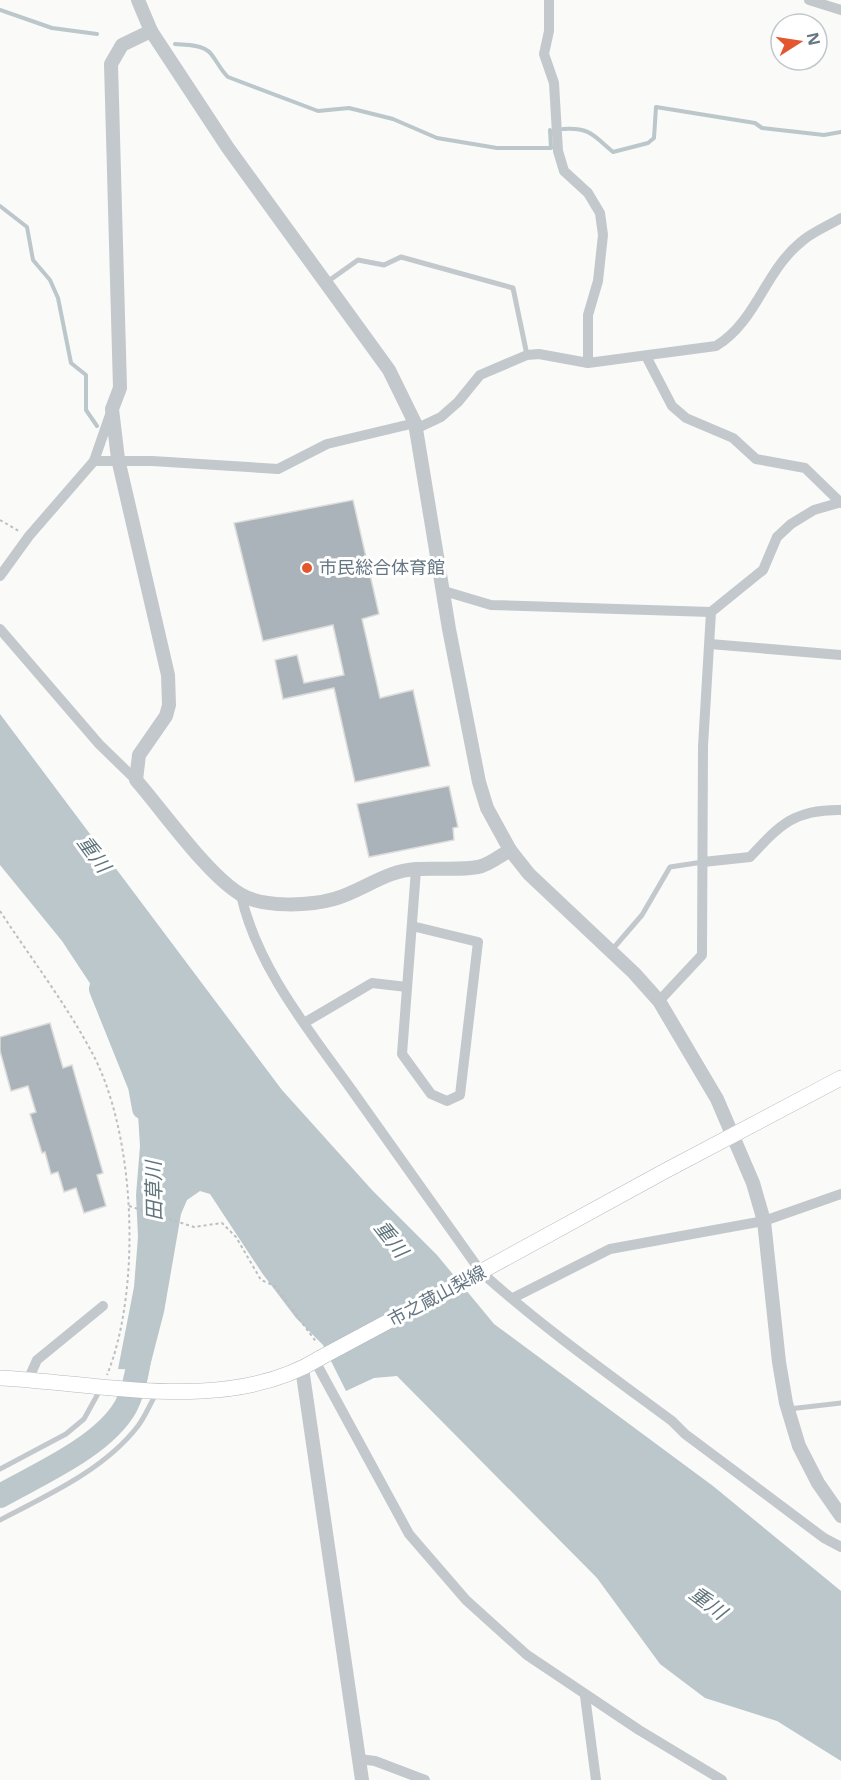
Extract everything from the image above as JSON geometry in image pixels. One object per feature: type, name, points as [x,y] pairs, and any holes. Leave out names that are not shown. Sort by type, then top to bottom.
[{"type":"main road","name":"市之蔵山梨線","points":[[0,1378],[191,1393],[227,1390],[272,1381],[477,1274],[841,1078]]},
{"type":"street","points":[[138,0],[151,31],[228,148],[389,370],[415,423],[478,782],[487,808],[510,850],[545,892],[659,1001],[717,1099],[753,1183],[764,1221],[778,1362],[788,1410],[799,1446],[818,1483],[841,1516]]},
{"type":"street","points":[[549,0],[549,31],[544,54],[554,83],[558,151],[564,171],[588,193],[600,213],[603,234],[598,281],[588,315],[588,363]]},
{"type":"street","points":[[809,0],[841,10]]},
{"type":"street","points":[[0,576],[29,536],[94,460],[120,388],[111,64],[122,45],[151,31]]},
{"type":"street","points":[[94,460],[118,459],[278,469],[327,444],[415,423],[422,426],[441,417],[458,402],[480,375],[527,355],[539,354],[588,363],[716,346],[734,336],[794,249],[801,242],[841,218]]},
{"type":"street","points":[[444,591],[491,606],[711,612],[763,570],[777,537],[791,524],[814,510],[840,503],[805,468],[756,459],[733,438],[686,418],[672,406],[646,356]]},
{"type":"street","points":[[112,409],[118,459],[168,675],[169,705],[166,716],[139,755],[136,780]]},
{"type":"street","points":[[659,1001],[702,955],[705,688],[711,644],[711,612]]},
{"type":"street","points":[[0,629],[99,744],[136,780],[212,870],[241,895],[276,904],[305,904],[332,899],[365,888],[393,874],[416,870],[480,867],[510,850]]},
{"type":"street","points":[[711,644],[841,655]]},
{"type":"street","points":[[703,862],[750,857],[780,825],[792,818],[825,810],[841,810]]},
{"type":"street","points":[[412,926],[478,942],[460,1095],[447,1101],[431,1095],[402,1053],[416,870]]},
{"type":"street","points":[[241,895],[252,935],[304,1023],[477,1274],[513,1298],[535,1319],[672,1421],[685,1434],[824,1538],[841,1547]]},
{"type":"street","points":[[304,1023],[372,983],[407,987]]},
{"type":"street","points":[[513,1298],[610,1249],[764,1221],[841,1194]]},
{"type":"street","points":[[28,1380],[37,1360],[103,1306]]},
{"type":"street","points":[[314,1358],[409,1534],[466,1600],[528,1655],[585,1696],[722,1780]]},
{"type":"street","points":[[314,1358],[362,1780]]},
{"type":"street","points":[[585,1696],[596,1780]]},
{"type":"street","points":[[359,1759],[375,1761],[425,1780]]},
{"type":"lane","points":[[327,282],[358,260],[384,265],[401,257],[513,288],[527,355]]},
{"type":"lane","points":[[610,952],[642,915],[670,867],[681,863],[703,862]]},
{"type":"lane","points":[[0,1469],[66,1434],[84,1419],[105,1386]]},
{"type":"lane","points":[[0,1520],[62,1487],[117,1449],[139,1425],[156,1390]]},
{"type":"lane","points":[[788,1410],[841,1403]]},
{"type":"path","points":[[0,520],[29,536]]},
{"type":"path","points":[[0,911],[91,1050],[112,1108],[121,1145],[131,1206],[127,1276],[117,1344],[105,1386]]},
{"type":"path","points":[[131,1206],[195,1227],[222,1223],[236,1237],[261,1280],[275,1286],[314,1358]]},
{"type":"water","name":"重川","points":[[0,714],[282,1090],[372,1190],[437,1255],[494,1324],[713,1486],[841,1591],[841,1761],[777,1721],[705,1698],[660,1664],[597,1578],[397,1376],[374,1378],[346,1391],[323,1345],[296,1318],[262,1273],[210,1194],[200,1191],[187,1200],[181,1214],[164,1312],[149,1370],[118,1369],[134,1287],[138,1237],[136,1195],[140,1146],[134,1050],[62,941],[0,865]]},
{"type":"building","points":[[353,500],[379,614],[362,619],[380,698],[413,690],[430,766],[355,782],[334,688],[283,699],[275,660],[297,655],[304,683],[344,675],[333,625],[263,641],[234,523]]},
{"type":"building","points":[[449,786],[458,827],[453,828],[454,840],[369,857],[357,804]]},
{"type":"building","points":[[50,1023],[63,1068],[72,1065],[103,1173],[97,1175],[106,1206],[84,1213],[76,1188],[64,1192],[58,1172],[51,1174],[30,1114],[36,1112],[28,1086],[11,1091],[0,1051],[0,1037]]},
{"type":"waterway","points":[[0,10],[52,28],[97,34]]},
{"type":"waterway","points":[[175,44],[205,49],[228,77],[318,111],[349,108],[393,119],[437,138],[497,148],[551,148],[550,130]]},
{"type":"waterway","points":[[563,129],[586,131],[613,152],[648,143],[654,138],[656,107],[755,123],[762,128],[824,135],[841,132]]},
{"type":"waterway","points":[[0,206],[27,227],[33,260],[50,280],[58,298],[71,363],[86,375],[86,410],[97,426]]},
{"type":"waterway","name":"田草川","points":[[101,989],[140,1086],[144,1108]]},
{"type":"waterway","name":"田草川","points":[[0,1496],[69,1458],[103,1434],[116,1420],[126,1406],[132,1390],[142,1339]]},
{"type":"place","name":"市民総合体育館","points":[[307,568]]}]
